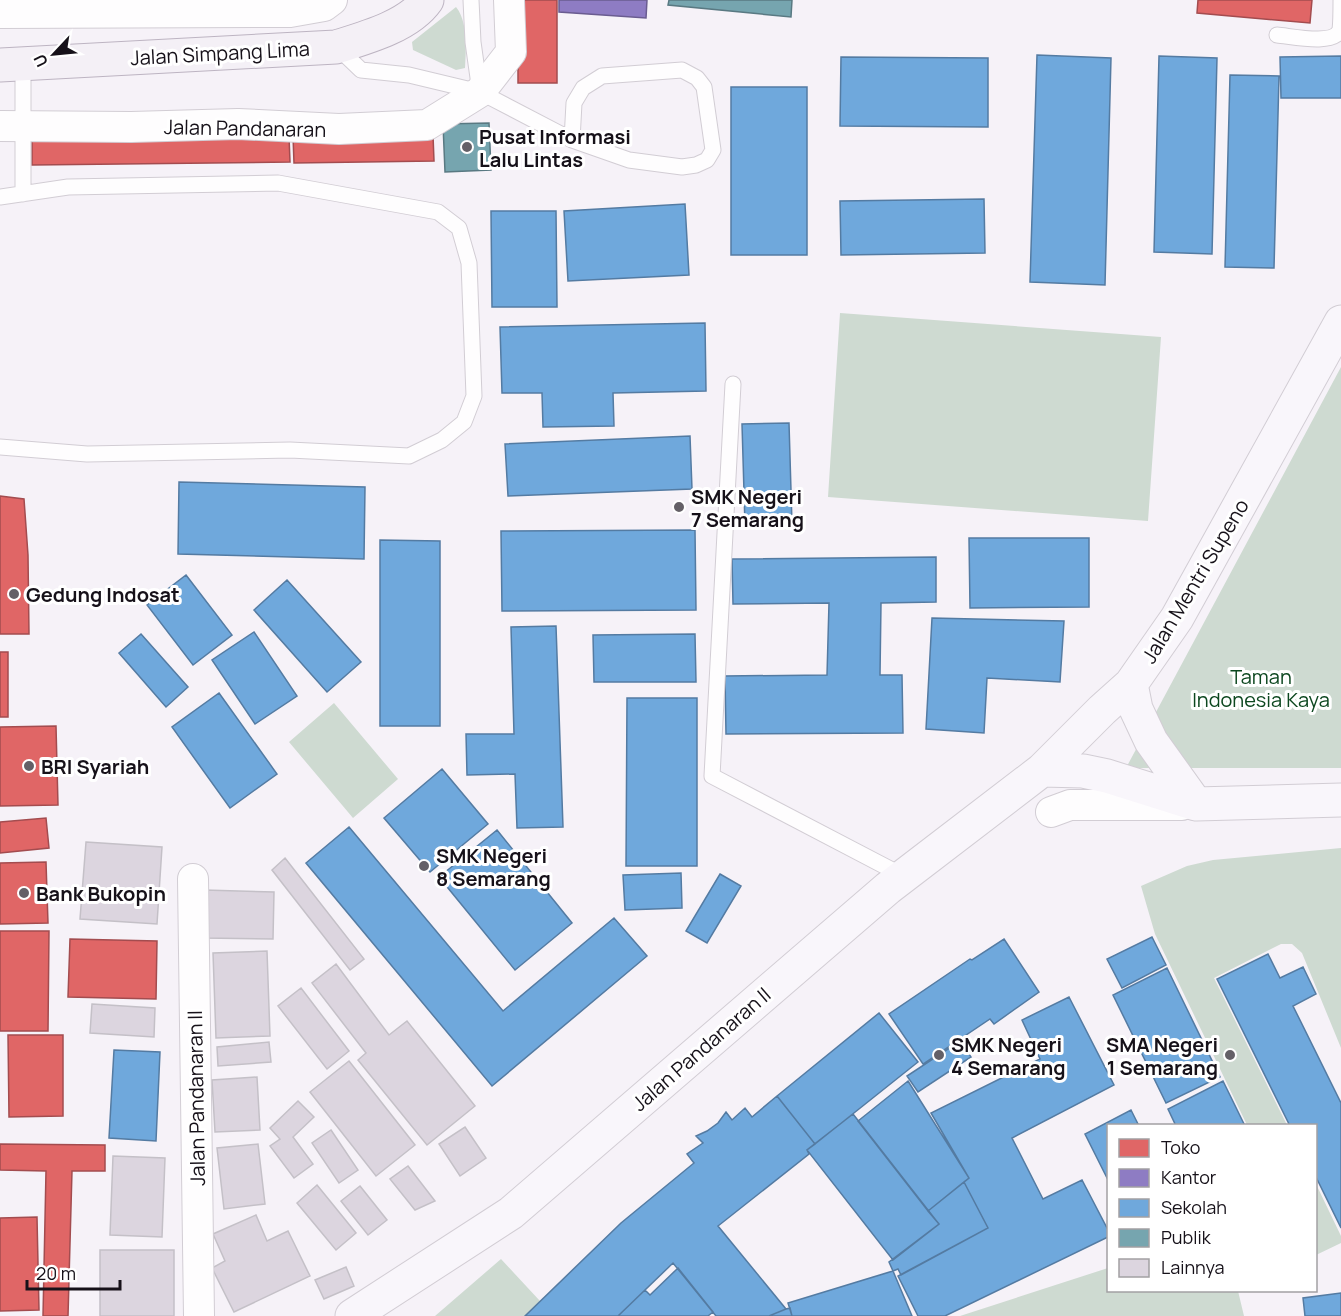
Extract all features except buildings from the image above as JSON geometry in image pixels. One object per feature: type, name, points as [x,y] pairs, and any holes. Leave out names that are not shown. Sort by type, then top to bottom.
[{"type":"main road","name":"Jalan Simpang Lima","points":[[11,64],[336,47],[369,37],[396,25],[422,8],[427,0]]},
{"type":"main road","name":"Jalan Mentri Supeno","points":[[1042,770],[1131,684],[1177,618],[1341,322]]},
{"type":"main road","points":[[1131,684],[1136,709],[1151,741],[1196,804]]},
{"type":"main road","points":[[1042,770],[1083,771],[1107,776],[1196,804],[1341,802]]},
{"type":"main road","name":"Jalan Pandanaran II","points":[[352,1316],[511,1213],[888,888],[1042,770]]},
{"type":"street","name":"Jalan Simpang Lima","points":[[0,13],[290,12],[324,6],[332,0]]},
{"type":"street","points":[[480,92],[511,52],[509,0]]},
{"type":"street","name":"Jalan Pandanaran","points":[[11,126],[131,127],[237,124],[339,129],[427,125],[480,92]]},
{"type":"street","points":[[1051,812],[1070,805],[1229,806],[1341,802]]},
{"type":"street","name":"Jalan Pandanaran II","points":[[193,879],[199,1316]]},
{"type":"lane","points":[[471,0],[473,42],[480,92]]},
{"type":"lane","points":[[1277,35],[1327,39],[1335,36],[1340,30],[1341,1]]},
{"type":"lane","points":[[336,47],[361,69],[409,75],[480,92],[572,140],[629,160],[682,166],[696,165],[707,160],[713,150],[704,87],[698,78],[682,70],[602,76],[583,88],[574,103],[572,140]]},
{"type":"lane","points":[[11,64],[11,126],[23,194]]},
{"type":"lane","points":[[0,197],[68,187],[278,183],[438,212],[459,228],[469,263],[474,396],[464,422],[442,440],[409,456],[290,450],[87,454],[0,447]]},
{"type":"lane","points":[[733,384],[712,776],[892,870],[888,888]]},
{"type":"green space","points":[[456,7],[463,20],[466,44],[465,68],[456,70],[413,50],[412,42]]},
{"type":"green space","points":[[840,313],[1161,337],[1148,521],[828,497]]},
{"type":"green space","name":"Taman Indonesia Kaya","points":[[1341,367],[1341,768],[1126,768]]},
{"type":"green space","points":[[334,703],[398,779],[353,818],[289,742]]},
{"type":"green space","points":[[1341,848],[1341,1048],[1302,953],[1292,944],[1281,944],[1214,978],[1287,1124],[1247,1124],[1155,934],[1141,886],[1187,866],[1213,860]]},
{"type":"green space","points":[[1317,1186],[1341,1236],[1341,1243],[1317,1255]]},
{"type":"green space","points":[[501,1259],[540,1301],[525,1316],[435,1316]]},
{"type":"green space","points":[[1107,1268],[1107,1292],[1238,1292],[1244,1316],[960,1316]]},
{"type":"place","name":"Pusat Informasi Lalu Lintas","points":[[467,147]]},
{"type":"place","name":"SMK Negeri 7 Semarang","points":[[679,507]]},
{"type":"place","name":"Gedung Indosat","points":[[14,594]]},
{"type":"place","name":"BRI Syariah","points":[[29,766]]},
{"type":"place","name":"SMK Negeri 8 Semarang","points":[[424,866]]},
{"type":"place","name":"Bank Bukopin","points":[[24,893]]},
{"type":"place","name":"SMK Negeri 4 Semarang","points":[[939,1055]]},
{"type":"place","name":"SMA Negeri 1 Semarang","points":[[1230,1055]]}]
